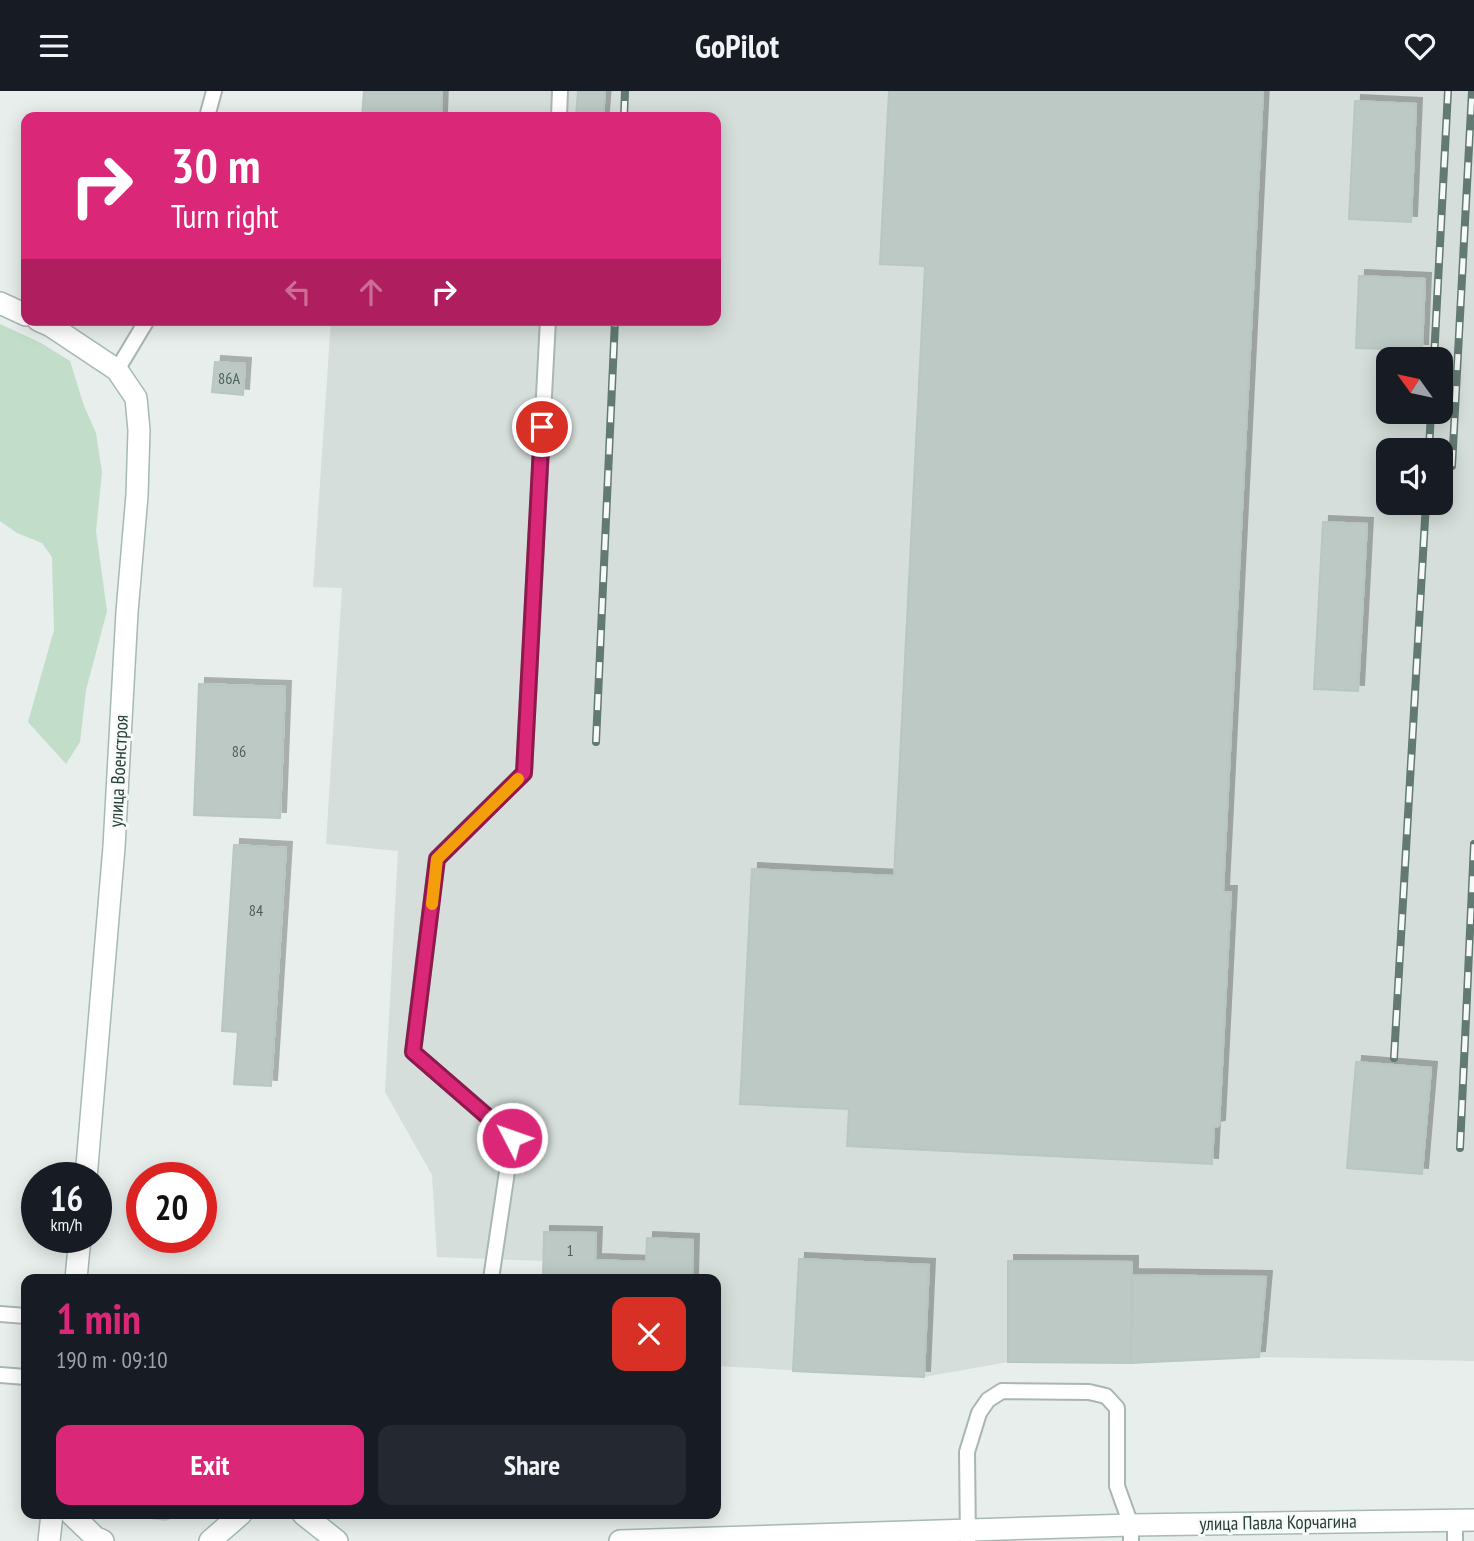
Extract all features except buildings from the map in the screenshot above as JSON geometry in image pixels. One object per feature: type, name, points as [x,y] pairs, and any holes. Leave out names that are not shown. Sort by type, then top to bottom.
[{"type":"street","points":[[0,303],[21,313]]},
{"type":"street","points":[[51,326],[117,370]]},
{"type":"street","name":"улица Военстроя","points":[[87,1162],[114,847],[127,612],[137,495],[139,430],[136,398],[117,370]]},
{"type":"street","points":[[76,1274],[78,1253]]},
{"type":"street","points":[[49,1541],[51,1519]]},
{"type":"street","points":[[76,1519],[103,1541]]},
{"type":"street","points":[[210,1541],[235,1519]]},
{"type":"street","points":[[309,1519],[337,1541]]},
{"type":"street","name":"улица Павла Корчагина","points":[[621,1541],[1131,1533],[1464,1520]]},
{"type":"lane","points":[[208,112],[214,91]]},
{"type":"lane","points":[[559,112],[560,91]]},
{"type":"lane","points":[[117,370],[143,326]]},
{"type":"lane","points":[[492,1274],[512,1138],[413,1052],[437,859],[524,773],[548,326]]},
{"type":"lane","points":[[0,1314],[21,1316]]},
{"type":"lane","points":[[0,1375],[21,1377]]},
{"type":"lane","points":[[968,1536],[967,1452],[979,1413],[988,1400],[1002,1391],[1089,1392],[1106,1396],[1117,1408],[1117,1486],[1131,1533]]},
{"type":"lane","points":[[1455,1541],[1464,1520]]},
{"type":"shaded area","points":[[364,91],[1474,91],[1474,1361],[1259,1357],[1131,1363],[1008,1362],[924,1377],[721,1366],[721,1274],[543,1274],[543,1261],[437,1257],[432,1175],[385,1092],[398,851],[326,844],[342,588],[313,587],[331,326],[721,326],[721,112],[362,112]]},
{"type":"green space","points":[[0,324],[41,343],[70,361],[84,406],[96,433],[102,472],[96,531],[107,611],[86,690],[80,742],[66,764],[28,722],[54,630],[52,557],[42,543],[17,533],[0,521]]},
{"type":"railway","points":[[624,112],[625,91]]},
{"type":"railway","points":[[1435,347],[1448,91]]},
{"type":"railway","points":[[1453,447],[1472,91]]},
{"type":"railway","points":[[596,742],[615,326]]},
{"type":"railway","points":[[1430,424],[1430,438]]},
{"type":"railway","points":[[1394,1058],[1425,515]]},
{"type":"railway","points":[[1460,1148],[1474,844]]},
{"type":"slow traffic","points":[[432,904],[437,859],[518,779]]},
{"type":"route","points":[[512,1138],[413,1052],[437,859],[524,773],[542,427]]}]
